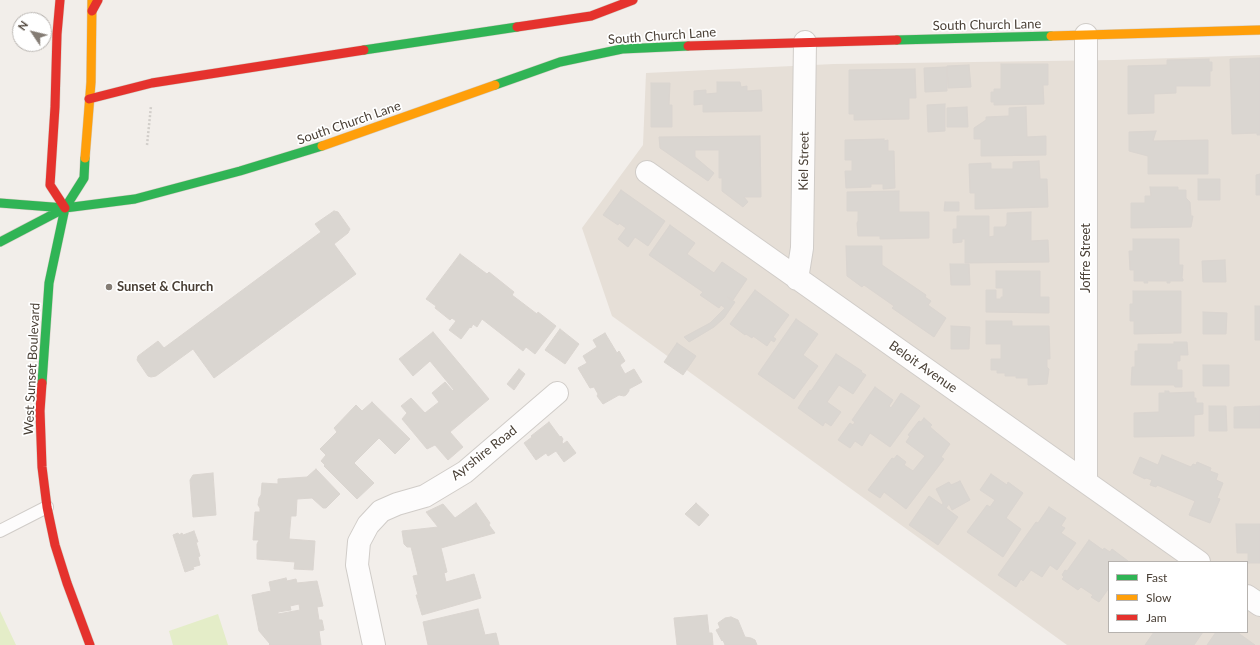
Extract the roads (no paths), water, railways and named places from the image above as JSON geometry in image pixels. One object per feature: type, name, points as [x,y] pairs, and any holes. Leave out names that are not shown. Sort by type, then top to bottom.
[{"type":"main road","points":[[60,0],[50,185],[66,208]]},
{"type":"main road","name":"West Sunset Boulevard","points":[[90,645],[54,545],[46,507],[42,467],[40,411],[50,283],[66,208],[84,178],[91,82],[92,0]]},
{"type":"main road","points":[[92,11],[98,0]]},
{"type":"main road","points":[[89,99],[152,83],[591,16],[633,0]]},
{"type":"main road","name":"South Church Lane","points":[[66,208],[135,199],[240,171],[327,145],[560,62],[622,49],[805,42],[1260,30]]},
{"type":"main road","points":[[0,203],[66,208]]},
{"type":"main road","points":[[0,242],[66,208]]},
{"type":"street","name":"Joffre Street","points":[[1086,35],[1086,481]]},
{"type":"street","name":"Kiel Street","points":[[797,279],[802,248],[805,42]]},
{"type":"street","name":"Beloit Avenue","points":[[647,172],[1198,561]]},
{"type":"street","name":"Ayrshire Road","points":[[374,645],[357,565],[359,542],[368,525],[381,511],[397,504],[425,496],[464,472],[557,393]]},
{"type":"street","points":[[1248,597],[1260,605]]},
{"type":"lane","points":[[0,531],[46,507]]},
{"type":"place","name":"Sunset & Church","points":[[109,287]]}]
